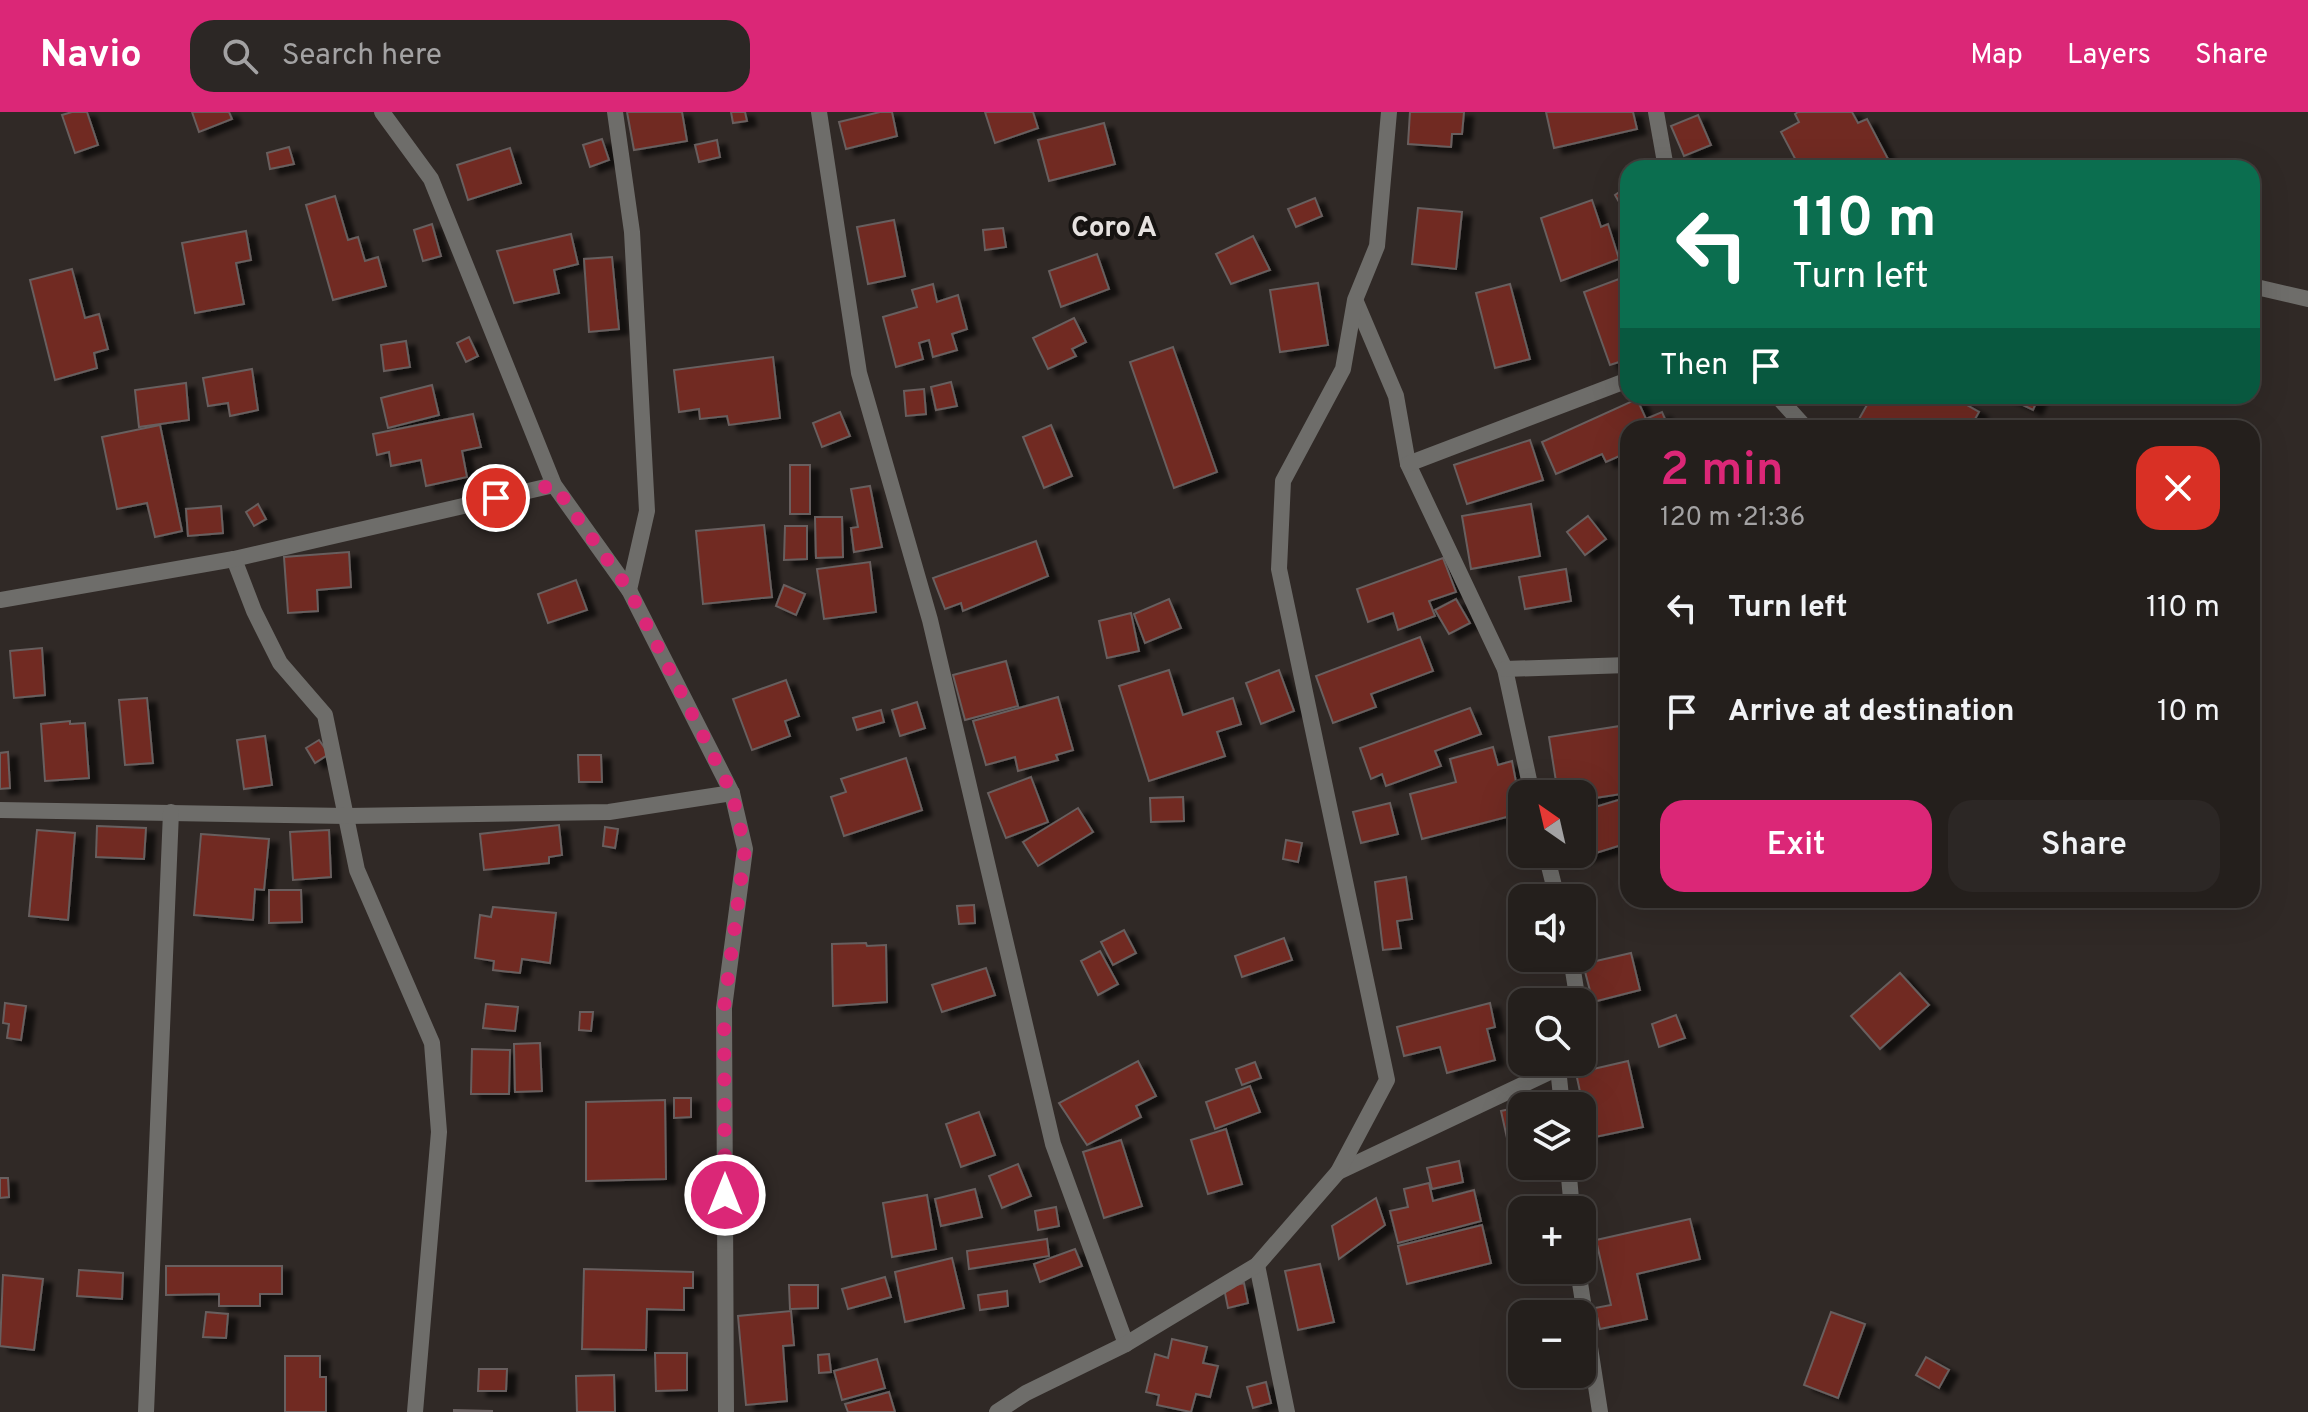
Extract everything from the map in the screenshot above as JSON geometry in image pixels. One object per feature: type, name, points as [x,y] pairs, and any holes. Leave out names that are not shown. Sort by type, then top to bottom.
[{"type":"street","points":[[382,112],[431,179],[554,485],[629,590],[732,793],[745,849],[724,1008],[726,1412]]},
{"type":"street","points":[[615,112],[632,232],[647,511],[629,590]]},
{"type":"street","points":[[819,112],[859,373],[930,620],[1053,1144],[1126,1344]]},
{"type":"street","points":[[997,1412],[1026,1393],[1126,1344],[1257,1265],[1338,1172],[1387,1080],[1279,569],[1283,481],[1343,369],[1355,300],[1377,246],[1389,112]]},
{"type":"street","points":[[1656,112],[1665,160]]},
{"type":"street","points":[[2260,288],[2308,299]]},
{"type":"street","points":[[1355,300],[1396,396],[1408,464],[1505,669],[1529,780]]},
{"type":"street","points":[[1408,464],[1620,383]]},
{"type":"street","points":[[1784,404],[1799,420]]},
{"type":"street","points":[[0,600],[234,559],[554,485]]},
{"type":"street","points":[[234,559],[254,611],[280,663],[325,715],[357,870],[432,1043],[439,1132],[415,1412]]},
{"type":"street","points":[[1505,669],[1620,665]]},
{"type":"street","points":[[0,810],[347,816],[609,812],[732,793]]},
{"type":"street","points":[[146,1412],[171,812]]},
{"type":"street","points":[[1338,1172],[1537,1076]]},
{"type":"street","points":[[1257,1265],[1287,1412]]},
{"type":"street","points":[[1580,1284],[1600,1412]]},
{"type":"street","points":[[1022,1412],[1026,1393]]},
{"type":"building","points":[[87,112],[98,145],[75,153],[62,115]]},
{"type":"building","points":[[192,112],[229,112],[232,119],[199,132]]},
{"type":"building","points":[[627,112],[682,112],[687,141],[634,150]]},
{"type":"building","points":[[731,112],[745,112],[747,121],[733,123]]},
{"type":"building","points":[[892,112],[897,136],[846,149],[839,122]]},
{"type":"building","points":[[985,112],[1033,112],[1038,128],[995,143]]},
{"type":"building","points":[[1410,112],[1464,112],[1462,134],[1452,134],[1451,147],[1408,144]]},
{"type":"building","points":[[1546,112],[1633,112],[1637,129],[1554,148]]},
{"type":"building","points":[[1852,112],[1858,123],[1867,119],[1888,159],[1796,160],[1781,132],[1799,122],[1795,114]]},
{"type":"building","points":[[1698,115],[1711,145],[1684,156],[1671,126]]},
{"type":"building","points":[[1104,123],[1115,164],[1049,181],[1038,140]]},
{"type":"building","points":[[602,139],[609,160],[590,167],[583,145]]},
{"type":"building","points":[[717,140],[720,157],[699,162],[695,145]]},
{"type":"building","points":[[289,147],[294,164],[270,169],[267,153]]},
{"type":"building","points":[[510,148],[521,183],[468,200],[457,165]]},
{"type":"building","points":[[335,196],[348,240],[358,237],[365,261],[378,257],[386,286],[333,300],[306,205]]},
{"type":"building","points":[[1315,198],[1322,216],[1296,227],[1288,209]]},
{"type":"building","points":[[1592,200],[1601,227],[1608,224],[1619,259],[1561,281],[1541,218]]},
{"type":"building","points":[[1418,208],[1462,212],[1456,269],[1412,264]]},
{"type":"building","points":[[894,220],[905,276],[868,284],[857,227]]},
{"type":"building","points":[[432,224],[441,256],[423,261],[414,230]]},
{"type":"building","points":[[1003,228],[1006,247],[985,250],[983,230]]},
{"type":"building","points":[[246,231],[251,260],[236,263],[244,304],[195,313],[182,243]]},
{"type":"building","points":[[571,234],[578,264],[554,270],[559,293],[514,303],[497,251]]},
{"type":"building","points":[[1253,236],[1270,270],[1231,284],[1216,254]]},
{"type":"building","points":[[1097,254],[1109,289],[1061,307],[1049,271]]},
{"type":"building","points":[[612,257],[619,329],[589,332],[584,259]]},
{"type":"building","points":[[72,269],[85,318],[99,314],[108,349],[94,353],[97,368],[55,380],[30,280]]},
{"type":"building","points":[[1620,279],[1620,362],[1610,365],[1584,292]]},
{"type":"building","points":[[1318,283],[1328,345],[1280,352],[1270,290]]},
{"type":"building","points":[[933,284],[937,302],[958,295],[967,329],[952,334],[957,350],[933,357],[929,340],[919,343],[923,359],[896,367],[883,317],[917,307],[912,290]]},
{"type":"building","points":[[1510,284],[1530,359],[1495,368],[1476,293]]},
{"type":"building","points":[[1074,318],[1086,342],[1072,349],[1076,356],[1048,369],[1033,338]]},
{"type":"building","points":[[469,337],[478,356],[466,362],[457,343]]},
{"type":"building","points":[[406,341],[410,367],[384,371],[381,345]]},
{"type":"building","points":[[1173,347],[1217,472],[1174,488],[1130,362]]},
{"type":"building","points":[[773,357],[780,418],[729,425],[727,416],[700,419],[699,409],[679,412],[674,370]]},
{"type":"building","points":[[252,369],[258,410],[230,416],[228,403],[208,406],[203,378]]},
{"type":"building","points":[[951,382],[957,406],[936,410],[931,387]]},
{"type":"building","points":[[186,383],[189,420],[139,427],[135,390]]},
{"type":"building","points":[[432,385],[439,415],[388,428],[381,398]]},
{"type":"building","points":[[924,389],[926,414],[906,416],[904,391]]},
{"type":"building","points":[[1626,404],[1639,404],[1646,419],[1662,412],[1666,420],[1620,420],[1620,456],[1606,462],[1602,454],[1556,474],[1542,442]]},
{"type":"building","points":[[1868,404],[1965,404],[1979,412],[1974,420],[1858,420]]},
{"type":"building","points":[[2021,404],[2036,404],[2033,410]]},
{"type":"building","points":[[840,412],[850,436],[822,447],[813,423]]},
{"type":"building","points":[[473,414],[481,447],[462,451],[467,477],[426,486],[421,460],[391,466],[389,452],[377,455],[373,434]]},
{"type":"building","points":[[160,425],[182,531],[155,537],[147,503],[117,509],[102,437]]},
{"type":"building","points":[[1051,425],[1072,476],[1044,488],[1023,437]]},
{"type":"building","points":[[1530,440],[1543,480],[1467,504],[1454,465]]},
{"type":"building","points":[[790,465],[810,465],[810,514],[790,514]]},
{"type":"building","points":[[870,486],[882,547],[854,552],[851,528],[858,527],[851,489]]},
{"type":"building","points":[[258,504],[266,519],[254,526],[246,512]]},
{"type":"building","points":[[1531,504],[1540,556],[1471,569],[1462,516]]},
{"type":"building","points":[[221,506],[223,533],[188,536],[186,509]]},
{"type":"building","points":[[1588,516],[1606,539],[1585,555],[1567,532]]},
{"type":"building","points":[[815,517],[842,517],[843,557],[816,558]]},
{"type":"building","points":[[764,525],[772,597],[703,604],[696,531]]},
{"type":"building","points":[[785,526],[807,526],[807,559],[784,560]]},
{"type":"building","points":[[1036,541],[1048,576],[963,611],[961,603],[945,609],[933,578]]},
{"type":"building","points":[[349,552],[351,587],[317,590],[318,611],[288,613],[284,557]]},
{"type":"building","points":[[1443,558],[1456,592],[1429,601],[1435,616],[1398,630],[1393,613],[1368,622],[1357,589]]},
{"type":"building","points":[[870,562],[876,612],[824,619],[817,569]]},
{"type":"building","points":[[1566,569],[1571,601],[1525,609],[1519,577]]},
{"type":"building","points":[[576,580],[587,610],[548,623],[538,594]]},
{"type":"building","points":[[784,585],[805,594],[796,615],[776,606]]},
{"type":"building","points":[[1169,599],[1181,628],[1145,643],[1134,614]]},
{"type":"building","points":[[1456,599],[1470,623],[1449,634],[1435,610]]},
{"type":"building","points":[[1131,613],[1139,651],[1107,658],[1099,621]]},
{"type":"building","points":[[1420,637],[1433,671],[1371,694],[1376,707],[1333,723],[1316,676]]},
{"type":"building","points":[[42,648],[45,695],[14,698],[10,651]]},
{"type":"building","points":[[1006,661],[1018,706],[965,720],[953,675]]},
{"type":"building","points":[[1169,670],[1183,715],[1233,698],[1241,724],[1217,732],[1225,756],[1149,781],[1119,686]]},
{"type":"building","points":[[1279,670],[1294,711],[1261,724],[1246,683]]},
{"type":"building","points":[[786,680],[799,716],[785,721],[790,736],[752,750],[733,699]]},
{"type":"building","points":[[1058,697],[1073,750],[1056,755],[1058,760],[1018,771],[1015,757],[986,765],[973,721]]},
{"type":"building","points":[[147,698],[153,763],[125,765],[119,700]]},
{"type":"building","points":[[917,702],[925,728],[900,736],[892,710]]},
{"type":"building","points":[[1470,708],[1481,734],[1435,751],[1441,766],[1386,786],[1382,774],[1371,779],[1360,748]]},
{"type":"building","points":[[881,710],[884,722],[857,730],[853,718]]},
{"type":"building","points":[[70,721],[70,724],[85,723],[89,778],[45,781],[41,724]]},
{"type":"building","points":[[1620,726],[1620,794],[1596,798],[1596,780],[1556,780],[1549,737]]},
{"type":"building","points":[[265,736],[272,785],[244,789],[237,740]]},
{"type":"building","points":[[319,740],[329,754],[315,763],[306,748]]},
{"type":"building","points":[[1493,747],[1498,765],[1512,761],[1516,780],[1508,780],[1508,817],[1422,839],[1410,794],[1456,782],[1450,759]]},
{"type":"building","points":[[8,752],[10,788],[0,789],[0,753]]},
{"type":"building","points":[[578,755],[601,755],[602,782],[579,782]]},
{"type":"building","points":[[906,758],[922,810],[844,836],[831,797],[846,792],[841,779]]},
{"type":"building","points":[[1031,777],[1048,822],[1006,838],[988,793]]},
{"type":"building","points":[[1183,797],[1184,821],[1151,822],[1150,798]]},
{"type":"building","points":[[1620,799],[1620,845],[1596,853],[1596,807]]},
{"type":"building","points":[[1390,803],[1398,834],[1361,843],[1353,812]]},
{"type":"building","points":[[1078,808],[1093,832],[1038,866],[1023,842]]},
{"type":"building","points":[[559,825],[562,855],[549,857],[549,863],[484,870],[480,834]]},
{"type":"building","points":[[97,826],[146,828],[144,859],[96,857]]},
{"type":"building","points":[[605,827],[618,829],[615,848],[603,846]]},
{"type":"building","points":[[37,830],[75,833],[68,920],[29,916]]},
{"type":"building","points":[[329,830],[331,877],[293,880],[290,832]]},
{"type":"building","points":[[201,834],[269,839],[264,890],[255,889],[253,920],[194,915]]},
{"type":"building","points":[[1286,840],[1302,843],[1298,862],[1283,859]]},
{"type":"building","points":[[1406,877],[1412,919],[1397,921],[1401,948],[1383,950],[1375,882]]},
{"type":"building","points":[[269,890],[301,890],[302,922],[269,923]]},
{"type":"building","points":[[974,905],[975,923],[959,924],[957,906]]},
{"type":"building","points":[[493,907],[556,913],[550,963],[522,959],[520,973],[493,970],[494,961],[475,958],[480,915],[491,917]]},
{"type":"building","points":[[1124,930],[1136,953],[1113,965],[1101,942]]},
{"type":"building","points":[[1284,938],[1292,960],[1242,977],[1235,956]]},
{"type":"building","points":[[866,943],[867,946],[886,945],[887,1002],[833,1006],[832,944]]},
{"type":"building","points":[[1100,951],[1118,984],[1098,995],[1081,961]]},
{"type":"building","points":[[1631,953],[1640,990],[1596,1001],[1596,988],[1589,988],[1585,972],[1596,972],[1596,961]]},
{"type":"building","points":[[986,968],[995,995],[942,1012],[932,985]]},
{"type":"building","points":[[1900,973],[1929,1005],[1880,1049],[1851,1016]]},
{"type":"building","points":[[5,1003],[26,1006],[21,1040],[7,1038],[9,1024],[3,1023]]},
{"type":"building","points":[[1490,1003],[1495,1027],[1487,1029],[1495,1060],[1447,1073],[1440,1047],[1404,1056],[1397,1027]]},
{"type":"building","points":[[486,1004],[518,1007],[515,1031],[483,1028]]},
{"type":"building","points":[[580,1012],[593,1012],[591,1031],[579,1030]]},
{"type":"building","points":[[1676,1015],[1685,1038],[1659,1047],[1652,1024]]},
{"type":"building","points":[[540,1043],[542,1091],[515,1092],[514,1044]]},
{"type":"building","points":[[472,1049],[510,1050],[509,1094],[471,1094]]},
{"type":"building","points":[[1138,1061],[1156,1096],[1136,1106],[1141,1117],[1087,1145],[1059,1103]]},
{"type":"building","points":[[1628,1061],[1643,1127],[1596,1137],[1596,1092],[1580,1092],[1577,1076],[1596,1076],[1596,1068]]},
{"type":"building","points":[[1255,1062],[1261,1078],[1242,1085],[1236,1069]]},
{"type":"building","points":[[1250,1086],[1260,1112],[1215,1129],[1206,1102]]},
{"type":"building","points":[[674,1098],[691,1098],[691,1117],[674,1118]]},
{"type":"building","points":[[665,1100],[666,1179],[586,1181],[586,1102]]},
{"type":"building","points":[[1508,1109],[1507,1138],[1501,1111]]},
{"type":"building","points":[[979,1112],[995,1155],[961,1167],[946,1124]]},
{"type":"building","points":[[1226,1129],[1242,1184],[1208,1194],[1191,1140]]},
{"type":"building","points":[[1121,1140],[1142,1206],[1104,1218],[1083,1152]]},
{"type":"building","points":[[1459,1161],[1463,1182],[1432,1189],[1427,1168]]},
{"type":"building","points":[[1018,1164],[1031,1196],[1002,1208],[989,1176]]},
{"type":"building","points":[[0,1178],[8,1178],[9,1197],[0,1198]]},
{"type":"building","points":[[1429,1183],[1433,1201],[1474,1190],[1481,1221],[1398,1243],[1390,1211],[1408,1207],[1404,1189]]},
{"type":"building","points":[[975,1189],[982,1217],[941,1226],[935,1199]]},
{"type":"building","points":[[927,1195],[936,1249],[892,1257],[883,1203]]},
{"type":"building","points":[[1376,1198],[1385,1225],[1339,1259],[1332,1226]]},
{"type":"building","points":[[1056,1207],[1059,1226],[1038,1230],[1035,1211]]},
{"type":"building","points":[[1690,1219],[1700,1259],[1637,1274],[1647,1319],[1600,1329],[1596,1308],[1611,1305],[1596,1240]]},
{"type":"building","points":[[1482,1225],[1491,1263],[1407,1284],[1398,1246]]},
{"type":"building","points":[[1047,1239],[1049,1256],[969,1269],[967,1251]]},
{"type":"building","points":[[1075,1249],[1082,1266],[1040,1282],[1034,1264]]},
{"type":"building","points":[[952,1258],[964,1308],[905,1322],[895,1272]]},
{"type":"building","points":[[1320,1264],[1334,1322],[1298,1330],[1285,1271]]},
{"type":"building","points":[[166,1266],[282,1266],[282,1294],[260,1294],[260,1306],[219,1306],[219,1294],[166,1295]]},
{"type":"building","points":[[584,1269],[693,1272],[693,1288],[684,1288],[684,1310],[647,1309],[646,1350],[582,1349]]},
{"type":"building","points":[[79,1270],[123,1273],[122,1299],[77,1296]]},
{"type":"building","points":[[3,1275],[43,1279],[34,1350],[0,1346]]},
{"type":"building","points":[[885,1277],[891,1297],[848,1309],[842,1289]]},
{"type":"building","points":[[1244,1283],[1248,1303],[1228,1308],[1224,1288]]},
{"type":"building","points":[[789,1285],[818,1285],[818,1308],[790,1309]]},
{"type":"building","points":[[1007,1291],[1008,1306],[980,1310],[978,1295]]},
{"type":"building","points":[[791,1311],[794,1345],[783,1346],[787,1401],[746,1405],[738,1316]]},
{"type":"building","points":[[206,1312],[228,1314],[226,1338],[203,1337]]},
{"type":"building","points":[[1831,1312],[1865,1324],[1838,1398],[1804,1385]]},
{"type":"building","points":[[1172,1339],[1207,1347],[1203,1363],[1218,1366],[1210,1397],[1196,1394],[1191,1412],[1157,1405],[1159,1395],[1146,1392],[1155,1354],[1168,1358]]},
{"type":"building","points":[[655,1353],[687,1353],[687,1390],[656,1391]]},
{"type":"building","points":[[829,1354],[831,1372],[819,1373],[818,1355]]},
{"type":"building","points":[[285,1356],[320,1356],[320,1377],[326,1377],[326,1412],[285,1412]]},
{"type":"building","points":[[1926,1357],[1949,1370],[1939,1388],[1916,1375]]},
{"type":"building","points":[[877,1359],[885,1388],[842,1400],[834,1371]]},
{"type":"building","points":[[479,1369],[507,1369],[506,1391],[478,1391]]},
{"type":"building","points":[[614,1375],[615,1412],[577,1412],[576,1376]]},
{"type":"building","points":[[1266,1382],[1271,1403],[1253,1408],[1247,1387]]},
{"type":"building","points":[[889,1392],[895,1412],[848,1412],[845,1404]]},
{"type":"building","points":[[492,1411],[492,1412],[454,1412]]},
{"type":"district","name":"Coro A","points":[[1114,226]]},
{"type":"route","points":[[496,498],[554,485],[629,590],[732,793],[745,849],[724,1008],[725,1195]]}]
